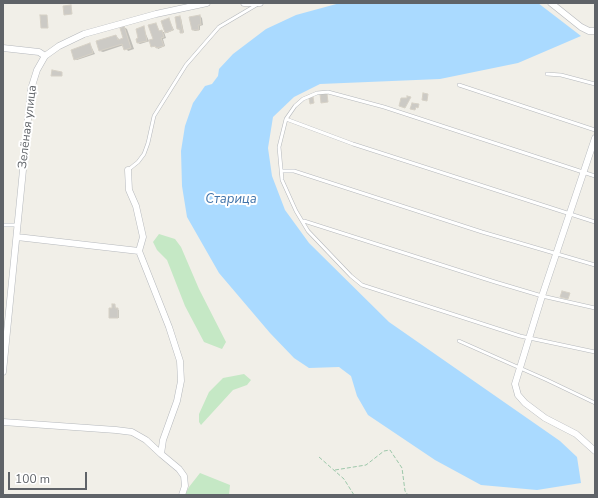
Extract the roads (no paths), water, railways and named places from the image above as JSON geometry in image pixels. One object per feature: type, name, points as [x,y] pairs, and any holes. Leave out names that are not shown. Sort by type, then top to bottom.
[{"type":"street","name":"Зелёная улица","points":[[3,372],[31,89],[37,70],[45,56],[59,46],[84,34],[156,14],[207,3]]},
{"type":"street","points":[[244,3],[260,3]]},
{"type":"street","points":[[551,3],[581,27],[589,31],[595,31]]},
{"type":"street","points":[[3,48],[39,52],[45,56]]},
{"type":"street","points":[[595,138],[542,296],[515,384],[518,395],[545,418],[576,434],[595,451]]},
{"type":"street","points":[[128,170],[129,190],[136,206],[143,236],[139,251],[170,327],[180,361],[181,381],[177,401],[163,440],[161,454]]},
{"type":"street","points":[[17,236],[139,251]]},
{"type":"street","points":[[3,422],[132,432],[146,440],[179,469],[184,476],[185,486],[182,495]]},
{"type":"lane","points":[[128,170],[138,162],[144,154],[154,116],[186,66],[219,27],[260,3]]},
{"type":"lane","points":[[547,74],[561,75],[595,84]]},
{"type":"lane","points":[[459,85],[595,130]]},
{"type":"lane","points":[[595,176],[384,107],[328,92],[317,93],[303,99],[295,106],[286,119],[279,147],[281,171],[287,194],[296,211],[304,221],[308,230],[351,276],[362,285],[520,336],[595,352]]},
{"type":"lane","points":[[286,119],[346,142],[595,222]]},
{"type":"lane","points":[[281,171],[294,171],[482,232],[595,265]]},
{"type":"lane","points":[[304,221],[542,296],[595,308]]},
{"type":"lane","points":[[3,225],[18,226]]},
{"type":"lane","points":[[458,342],[520,368],[595,403]]},
{"type":"water","name":"Старица","points":[[340,3],[538,3],[581,36],[518,63],[440,79],[320,84],[294,97],[273,117],[268,148],[272,176],[285,210],[309,243],[389,322],[560,441],[577,457],[581,483],[537,490],[481,485],[435,460],[368,415],[357,396],[351,376],[339,367],[309,368],[294,358],[270,333],[219,273],[187,217],[182,186],[181,151],[185,126],[193,103],[205,86],[212,84],[218,76],[219,69],[233,54],[266,29],[296,15]]}]
